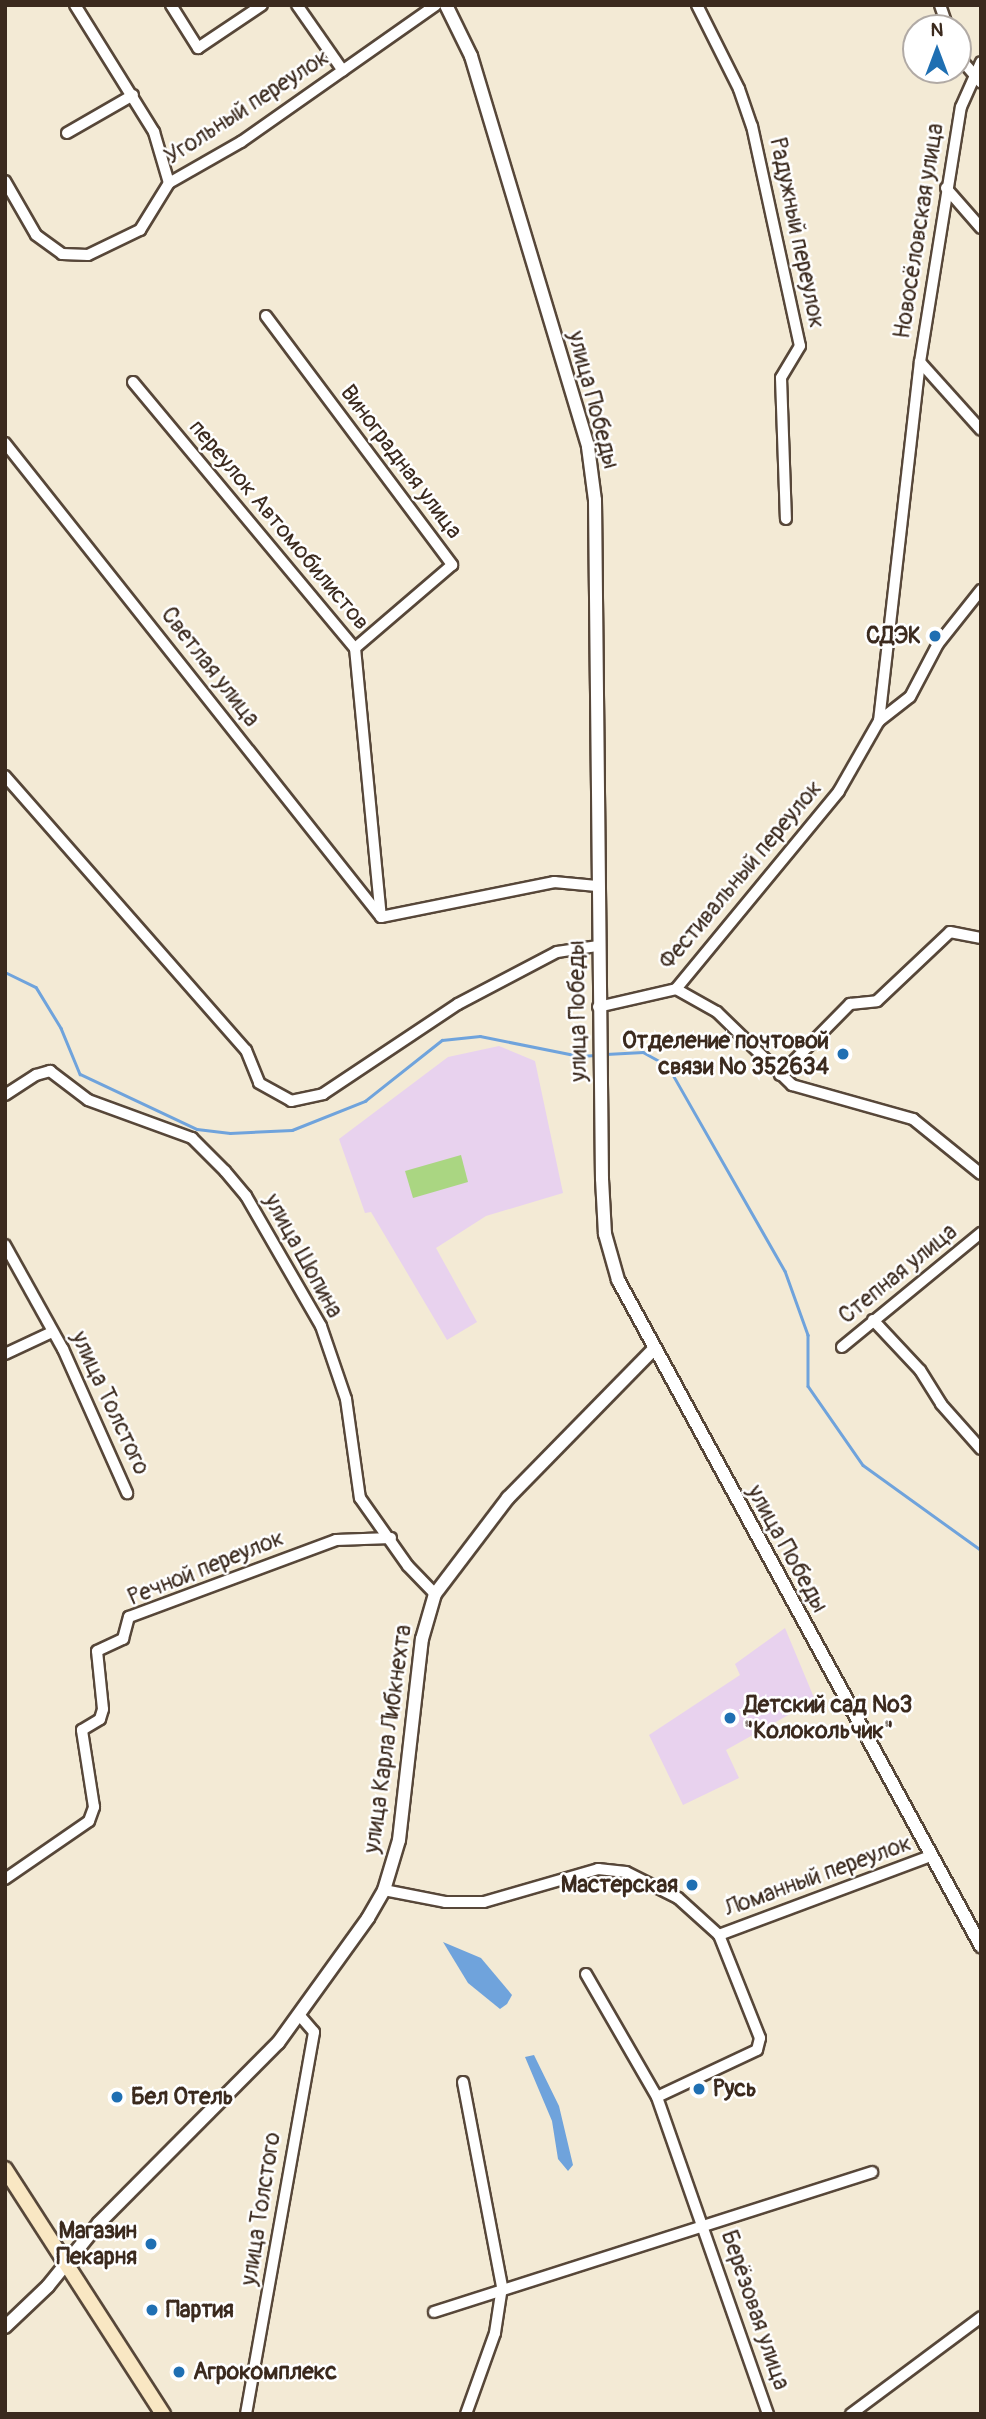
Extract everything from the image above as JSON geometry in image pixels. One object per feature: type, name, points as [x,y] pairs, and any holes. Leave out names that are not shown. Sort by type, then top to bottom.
[{"type":"main road","points":[[5,2169],[163,2414]]},
{"type":"street","points":[[75,5],[154,132],[169,183]]},
{"type":"street","points":[[172,5],[198,48],[262,5]]},
{"type":"street","points":[[297,5],[343,71]]},
{"type":"street","name":"Угольный переулок","points":[[5,181],[36,235],[62,254],[88,255],[140,230],[169,183],[241,142],[436,5]]},
{"type":"street","name":"улица Победы","points":[[446,5],[471,56],[588,447],[595,500],[599,1067],[606,1234],[618,1280],[981,1946]]},
{"type":"street","name":"Радужный переулок","points":[[697,5],[739,89],[752,126],[800,346],[781,377],[786,519]]},
{"type":"street","name":"Новосёловская улица","points":[[981,62],[977,78],[961,107],[920,362],[981,430]]},
{"type":"street","points":[[67,132],[133,96]]},
{"type":"street","points":[[946,188],[981,228]]},
{"type":"street","name":"Виноградная улица","points":[[266,316],[452,565],[355,648]]},
{"type":"street","name":"Фестивальный переулок","points":[[879,721],[920,362]]},
{"type":"street","name":"переулок Автомобилистов","points":[[134,383],[355,648],[381,917]]},
{"type":"street","name":"Светлая улица","points":[[5,443],[381,917]]},
{"type":"street","name":"Фестивальный переулок","points":[[598,1007],[676,989],[839,791],[879,721],[910,697],[937,644],[981,590]]},
{"type":"street","points":[[5,776],[246,1050],[259,1083],[291,1101],[323,1094],[458,1004],[557,952],[597,946]]},
{"type":"street","points":[[381,917],[554,882],[597,886]]},
{"type":"street","points":[[780,1075],[850,1004],[877,1002],[950,932],[981,938]]},
{"type":"street","points":[[676,989],[717,1012],[792,1085],[913,1119],[981,1174]]},
{"type":"street","name":"улица Шопина","points":[[5,1096],[36,1075],[50,1071],[88,1100],[192,1138],[225,1171],[246,1196],[321,1326],[346,1399],[360,1498],[391,1538],[408,1566],[435,1594]]},
{"type":"street","name":"Степная улица","points":[[842,1347],[981,1233]]},
{"type":"street","name":"улица Толстого","points":[[5,1245],[52,1332],[127,1493]]},
{"type":"street","points":[[873,1320],[920,1370],[941,1404],[981,1449]]},
{"type":"street","name":"улица Толстого","points":[[5,1354],[52,1332]]},
{"type":"street","name":"улица Карла Либкнехта","points":[[5,2327],[67,2263],[99,2222],[233,2091],[300,2016],[384,1890],[399,1840],[422,1639],[435,1594],[508,1498],[654,1349]]},
{"type":"street","name":"Речной переулок","points":[[5,1879],[89,1821],[94,1807],[82,1730],[100,1719],[103,1709],[97,1651],[123,1639],[129,1617],[336,1540],[391,1538]]},
{"type":"street","name":"Ломанный переулок","points":[[719,1935],[930,1856]]},
{"type":"street","name":"Ломанный переулок","points":[[384,1890],[445,1902],[484,1902],[598,1869],[626,1872],[678,1898],[719,1935],[760,2038],[757,2050],[657,2097]]},
{"type":"street","points":[[434,2312],[502,2287],[703,2228],[657,2097],[586,1974]]},
{"type":"street","name":"улица Толстого","points":[[246,2414],[314,2032],[300,2016]]},
{"type":"street","points":[[463,2082],[502,2287],[495,2333],[466,2414]]},
{"type":"street","name":"Берёзовая улица","points":[[768,2414],[703,2228],[872,2172]]},
{"type":"street","points":[[851,2414],[981,2317]]},
{"type":"shaded area","points":[[499,1046],[535,1061],[563,1193],[486,1216],[436,1248],[477,1322],[447,1340],[371,1212],[365,1213],[339,1139],[448,1057]]},
{"type":"shaded area","name":"Детский сад №3 \"Колокольчик\"","points":[[785,1628],[815,1700],[726,1750],[739,1778],[683,1805],[649,1735],[740,1675],[735,1664]]},
{"type":"green space","points":[[461,1155],[468,1182],[413,1198],[405,1171]]},
{"type":"water","points":[[443,1942],[481,1958],[512,1995],[507,2004],[500,2009],[468,1983]]},
{"type":"water","points":[[534,2055],[559,2106],[573,2165],[568,2171],[558,2159],[552,2121],[525,2057]]},
{"type":"waterway","points":[[5,972],[36,987],[61,1028],[80,1074],[197,1129],[230,1133],[292,1130],[365,1101],[442,1040],[480,1036],[579,1056],[596,1055]]},
{"type":"waterway","points":[[606,1054],[643,1052],[668,1066],[785,1271],[808,1335],[808,1386],[863,1465],[981,1550]]},
{"type":"place","name":"СДЭК","points":[[935,636]]},
{"type":"place","name":"Отделение почтовой связи № 352634","points":[[843,1054]]},
{"type":"place","name":"Детский сад №3 \"Колокольчик\"","points":[[730,1718]]},
{"type":"place","name":"Мастерская","points":[[692,1885]]},
{"type":"place","name":"Русь","points":[[699,2089]]},
{"type":"place","name":"Бел Отель","points":[[117,2097]]},
{"type":"place","name":"Магазин Пекарня","points":[[151,2244]]},
{"type":"place","name":"Партия","points":[[152,2310]]},
{"type":"place","name":"Агрокомплекс","points":[[179,2372]]}]
